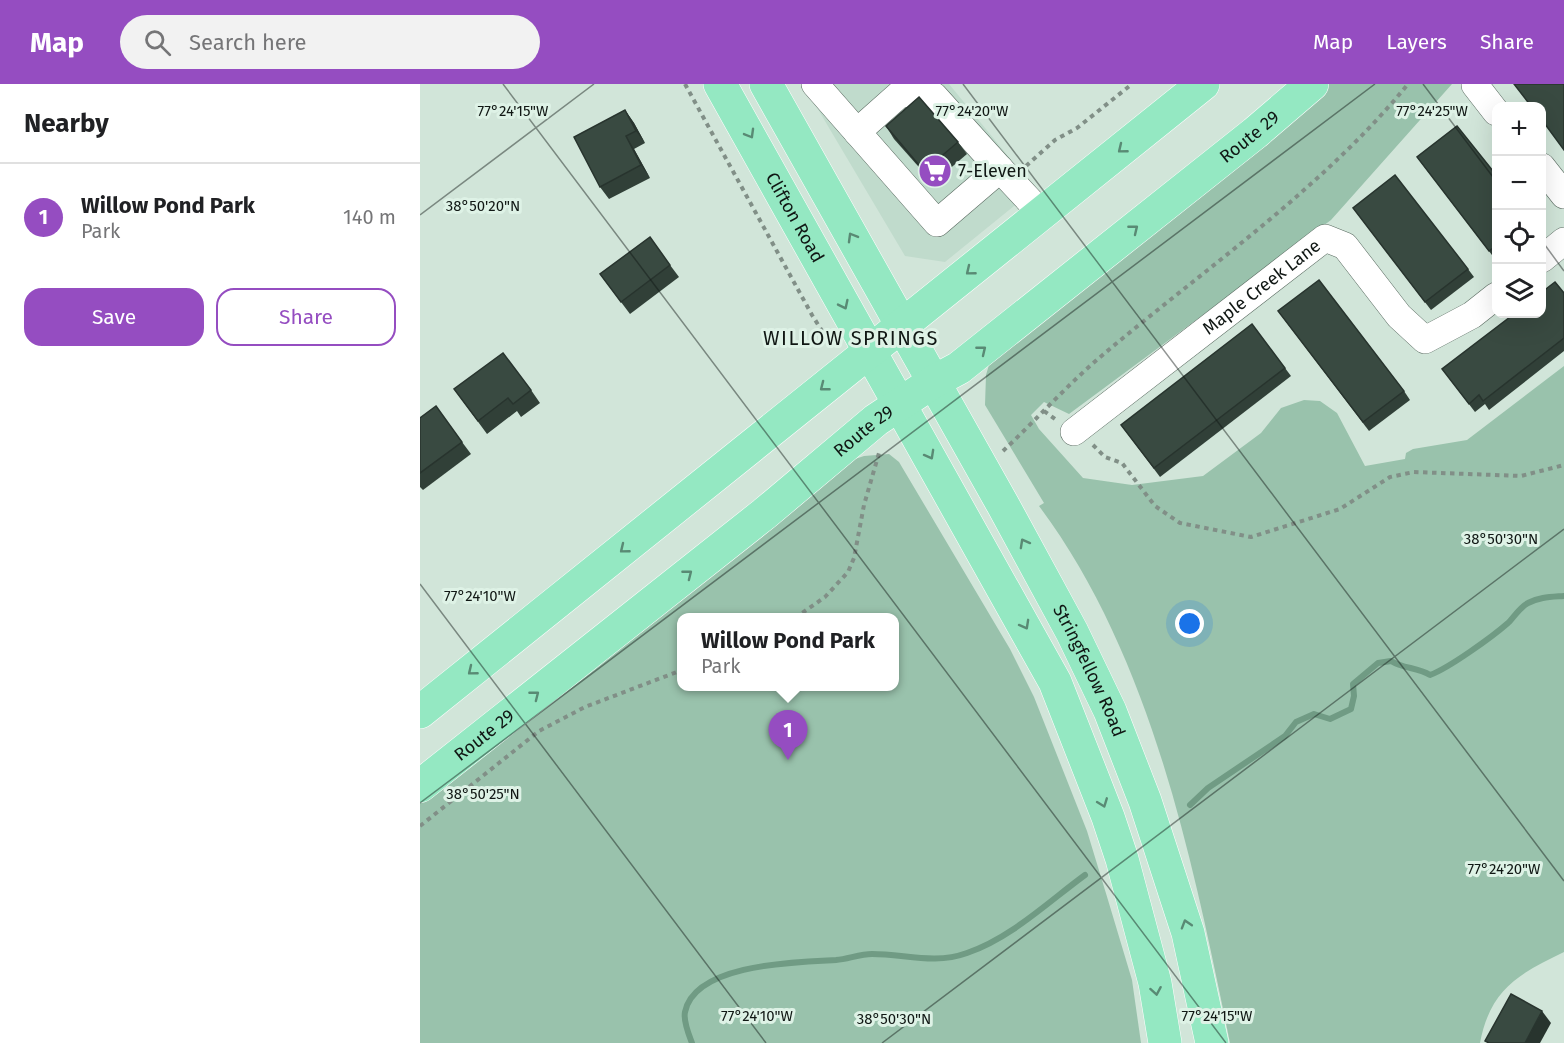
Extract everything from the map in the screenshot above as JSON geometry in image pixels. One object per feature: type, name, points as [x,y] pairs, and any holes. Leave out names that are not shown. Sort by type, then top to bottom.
[{"type":"main road","name":"Clifton Road","points":[[720,84],[870,351]]},
{"type":"main road","points":[[420,712],[1203,84]]},
{"type":"main road","name":"Route 29","points":[[420,786],[764,514],[876,420],[933,382],[959,368],[1312,84]]},
{"type":"main road","points":[[771,94],[902,324]]},
{"type":"main road","name":"Stringfellow Road","points":[[902,324],[1072,632],[1110,711],[1145,801],[1188,933],[1212,1043]]},
{"type":"main road","name":"Stringfellow Road","points":[[870,351],[1055,681],[1122,859],[1155,983],[1165,1043]]},
{"type":"street","points":[[771,94],[815,84],[937,224],[1005,174]]},
{"type":"street","points":[[1475,85],[1492,106]]},
{"type":"street","points":[[857,132],[902,93],[934,96],[1042,214]]},
{"type":"street","points":[[1546,172],[1564,195]]},
{"type":"street","name":"Maple Creek Lane","points":[[1074,432],[1325,238],[1345,246],[1391,307],[1425,340],[1472,315],[1492,300]]},
{"type":"street","points":[[1546,256],[1564,241]]},
{"type":"path","points":[[685,84],[812,315],[824,334],[830,334]]},
{"type":"path","points":[[1005,174],[1077,128],[1132,84]]},
{"type":"path","points":[[998,441],[1003,451],[1103,355],[1219,261],[1336,160],[1369,130],[1407,84]]},
{"type":"path","points":[[1044,411],[1074,432],[1089,439],[1105,457],[1122,463],[1155,506],[1180,523],[1251,537],[1340,509],[1390,477],[1414,472],[1521,476],[1564,465]]},
{"type":"path","points":[[802,613],[825,597],[848,572],[854,558],[864,505],[879,451]]},
{"type":"path","points":[[420,826],[539,731],[585,707],[677,672]]},
{"type":"shaded area","points":[[803,84],[949,84],[1035,189],[945,262],[905,256]]},
{"type":"shaded area","points":[[1294,84],[1452,84],[1331,220],[1069,414],[1044,402],[1031,415],[1039,429],[1083,478],[1132,485],[1203,476],[1261,433],[1281,408],[1304,400],[1320,401],[1337,413],[1365,466],[1405,459],[1406,453],[1413,449],[1467,440],[1564,366],[1564,952],[1533,968],[1508,986],[1491,1010],[1480,1043],[1230,1043],[1183,833],[1163,763],[1139,695],[1111,628],[1078,565],[1039,506],[1044,503],[985,405],[986,375],[994,348]]},
{"type":"shaded area","points":[[889,454],[899,462],[1010,649],[1034,697],[1087,831],[1132,980],[1141,1043],[420,1043],[420,789],[834,466],[864,456]]},
{"type":"building","points":[[1514,84],[1564,84],[1564,150],[1546,125],[1546,102],[1528,102]]},
{"type":"building","points":[[919,97],[958,142],[924,171],[886,126]]},
{"type":"building","points":[[625,110],[636,131],[626,136],[641,165],[600,187],[574,137]]},
{"type":"building","points":[[1457,126],[1492,170],[1492,249],[1489,251],[1417,157]]},
{"type":"building","points":[[1395,175],[1468,269],[1425,302],[1353,208]]},
{"type":"building","points":[[650,237],[670,265],[621,302],[600,274]]},
{"type":"building","points":[[1319,280],[1404,391],[1363,422],[1278,311]]},
{"type":"building","points":[[1555,282],[1564,293],[1564,338],[1483,401],[1479,395],[1469,404],[1442,369],[1509,318],[1546,318],[1546,289]]},
{"type":"building","points":[[1252,324],[1285,368],[1154,468],[1121,425]]},
{"type":"building","points":[[503,353],[531,390],[513,404],[508,398],[478,421],[454,389]]},
{"type":"building","points":[[436,406],[462,442],[420,473],[420,418]]},
{"type":"building","points":[[1511,994],[1542,1011],[1525,1043],[1485,1041]]},
{"type":"waterway","points":[[1190,805],[1208,788],[1285,736],[1296,722],[1314,714],[1330,719],[1351,709],[1354,696],[1353,684],[1378,663],[1391,661],[1430,675],[1481,644],[1508,623],[1528,603],[1541,598],[1564,596]]},
{"type":"waterway","points":[[692,1043],[685,1012],[693,996],[708,983],[750,968],[775,964],[836,960],[868,954],[931,959],[967,953],[1014,929],[1085,875]]},
{"type":"place","name":"7-Eleven","points":[[935,171]]},
{"type":"place","name":"Willow Pond Park","points":[[788,760]]},
{"type":"district","name":"WILLOW SPRINGS","points":[[851,338]]}]
